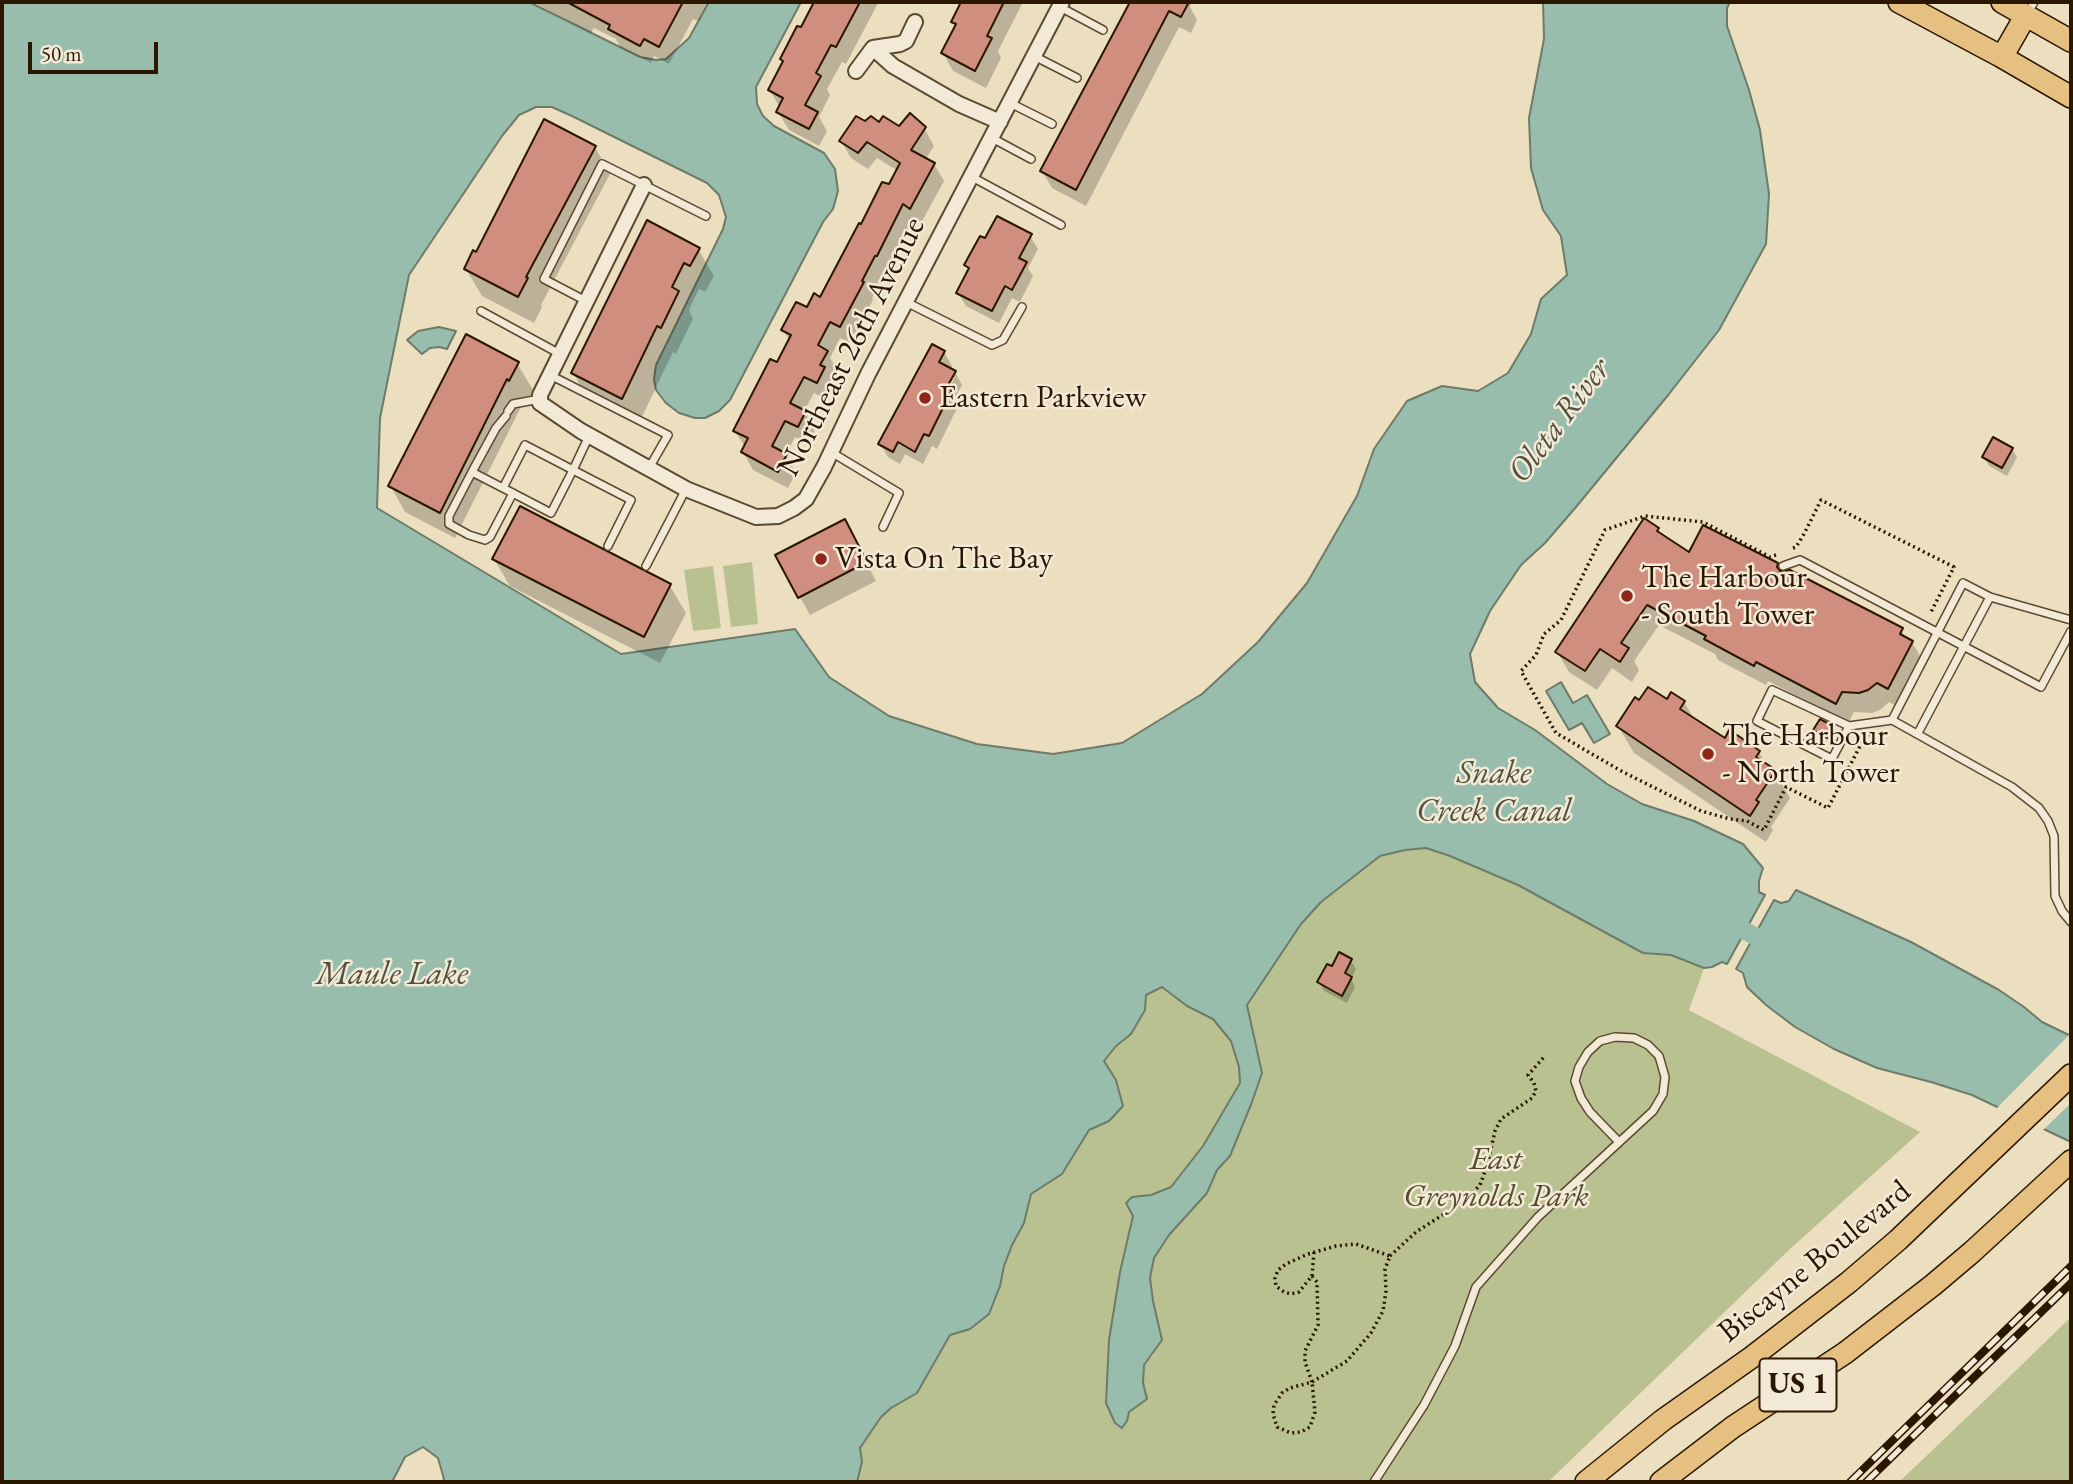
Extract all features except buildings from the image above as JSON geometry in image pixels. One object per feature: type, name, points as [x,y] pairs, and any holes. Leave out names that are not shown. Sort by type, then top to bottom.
[{"type":"main road","points":[[1899,2],[2071,97]]},
{"type":"main road","points":[[2002,2],[2030,8],[2071,41]]},
{"type":"main road","points":[[2002,57],[2030,8]]},
{"type":"main road","name":"Biscayne Boulevard","points":[[1586,1482],[1663,1420],[1791,1328],[1849,1282],[1898,1240],[2071,1075]]},
{"type":"main road","name":"US 1","points":[[1661,1482],[1733,1427],[1845,1353],[1925,1292],[2071,1162]]},
{"type":"street","name":"Northeast 26th Avenue","points":[[540,399],[540,403],[590,436],[687,489],[756,517],[778,516],[806,499],[1061,4]]},
{"type":"street","points":[[856,71],[873,48],[906,41],[915,22]]},
{"type":"street","points":[[873,48],[894,66],[959,104],[1000,122]]},
{"type":"street","points":[[540,399],[644,185]]},
{"type":"lane","points":[[1061,4],[1103,30]]},
{"type":"lane","points":[[1034,56],[1077,78]]},
{"type":"lane","points":[[1010,103],[1052,124]]},
{"type":"lane","points":[[992,138],[1031,159]]},
{"type":"lane","points":[[586,301],[544,279],[602,164],[706,216]]},
{"type":"lane","points":[[972,177],[1061,225]]},
{"type":"lane","points":[[906,302],[992,345],[1003,340],[1022,307]]},
{"type":"lane","points":[[481,311],[560,354]]},
{"type":"lane","points":[[550,375],[668,435],[649,468]]},
{"type":"lane","points":[[513,493],[490,537],[485,540],[469,535],[450,524],[449,516],[472,472],[496,428],[513,404],[540,399]]},
{"type":"lane","points":[[472,472],[551,513],[590,436]]},
{"type":"lane","points":[[503,488],[525,445],[631,500],[608,546]]},
{"type":"lane","points":[[831,452],[899,493],[883,527]]},
{"type":"lane","points":[[646,566],[687,489]]},
{"type":"lane","points":[[1783,566],[1800,560],[2041,687],[2071,631]]},
{"type":"lane","points":[[1892,720],[1963,583],[1990,597],[2071,620]]},
{"type":"lane","points":[[1918,733],[1990,597]]},
{"type":"lane","points":[[1849,726],[1832,759],[1757,721],[1772,691],[1849,726],[1892,720],[2012,787],[2039,808],[2048,821],[2054,836],[2055,895],[2062,911],[2071,922]]},
{"type":"lane","points":[[1374,1482],[1424,1405],[1455,1346],[1476,1287],[1538,1217],[1653,1111],[1663,1094],[1665,1077],[1659,1056],[1648,1045],[1634,1038],[1615,1037],[1600,1041],[1588,1052],[1575,1081],[1590,1112],[1619,1142]]},
{"type":"path","points":[[1788,550],[1796,547],[1821,500],[1954,567],[1928,616]]},
{"type":"path","points":[[1779,554],[1770,557],[1703,522],[1644,516],[1605,530],[1561,620],[1544,634],[1536,654],[1521,671],[1556,733],[1623,772],[1701,810],[1730,820],[1747,821],[1763,830],[1786,787],[1828,808],[1859,748],[1864,740],[1873,735]]},
{"type":"path","points":[[1312,1276],[1318,1286],[1318,1325],[1305,1351],[1305,1362],[1312,1382],[1315,1412],[1310,1427],[1292,1433],[1277,1427],[1273,1414],[1278,1398],[1290,1388],[1312,1382],[1347,1361],[1371,1333],[1382,1311],[1386,1291],[1385,1269],[1390,1256],[1416,1232],[1466,1200],[1480,1185],[1501,1119],[1532,1098],[1536,1091],[1528,1074],[1545,1056]]},
{"type":"path","points":[[1314,1252],[1312,1276],[1299,1292],[1291,1294],[1276,1286],[1278,1270],[1292,1261],[1314,1252],[1336,1246],[1356,1244],[1390,1256]]},
{"type":"green space","points":[[752,562],[758,624],[731,627],[723,566]]},
{"type":"green space","points":[[713,566],[721,628],[693,631],[684,570]]},
{"type":"green space","name":"East Greynolds Park","points":[[1426,848],[1518,885],[1643,953],[1671,955],[1704,968],[1689,1010],[1920,1132],[1790,1249],[1548,1482],[857,1482],[862,1462],[860,1448],[881,1417],[917,1393],[950,1335],[970,1329],[1000,1286],[1012,1245],[1024,1223],[1031,1194],[1062,1174],[1089,1130],[1109,1121],[1116,1080],[1104,1061],[1131,1033],[1145,1010],[1146,995],[1162,986],[1187,1006],[1213,1019],[1231,1041],[1239,1067],[1240,1083],[1203,1146],[1171,1187],[1151,1195],[1132,1197],[1133,1216],[1120,1273],[1123,1428],[1129,1412],[1147,1399],[1143,1383],[1144,1365],[1153,1355],[1159,1325],[1150,1278],[1154,1258],[1169,1235],[1207,1193],[1217,1170],[1230,1156],[1262,1073],[1247,1005],[1301,924],[1321,902],[1380,856]]},
{"type":"green space","points":[[2071,1317],[2071,1482],[1899,1482],[2006,1380]]},
{"type":"water","name":"Maule Lake","points":[[2,2],[529,2],[640,57],[656,60],[666,59],[689,38],[709,2],[801,2],[756,87],[757,104],[763,116],[774,126],[824,153],[835,169],[838,191],[833,209],[823,222],[730,400],[719,411],[705,418],[695,418],[679,413],[666,403],[656,390],[654,379],[656,365],[723,229],[726,217],[719,195],[707,183],[574,117],[552,107],[536,107],[519,115],[502,136],[409,275],[380,418],[377,508],[621,654],[795,629],[829,677],[889,716],[977,744],[1053,754],[1122,743],[1202,694],[1258,642],[1307,583],[1357,496],[1374,449],[1407,401],[1442,386],[1478,391],[1508,373],[1531,334],[1541,299],[1567,275],[1561,236],[1543,210],[1531,168],[1529,118],[1544,39],[1543,2],[1730,2],[1727,8],[1727,26],[1760,130],[1769,194],[1766,244],[1719,330],[1576,507],[1545,543],[1521,565],[1490,611],[1470,654],[1475,682],[1498,708],[1535,730],[1607,784],[1642,804],[1694,821],[1743,844],[1763,868],[1759,892],[1765,895],[1727,964],[1722,962],[1704,968],[1671,955],[1643,953],[1518,885],[1426,848],[1380,856],[1321,902],[1301,924],[1247,1005],[1262,1073],[1230,1156],[1217,1170],[1207,1193],[1169,1235],[1154,1258],[1150,1278],[1162,1340],[1144,1365],[1143,1383],[1147,1399],[1129,1412],[1122,1428],[1115,1423],[1106,1403],[1109,1340],[1120,1272],[1133,1216],[1126,1203],[1132,1197],[1151,1195],[1171,1187],[1203,1146],[1240,1083],[1239,1067],[1231,1041],[1213,1019],[1187,1006],[1162,987],[1146,995],[1145,1010],[1131,1034],[1116,1046],[1104,1061],[1116,1080],[1123,1106],[1109,1121],[1089,1130],[1062,1174],[1031,1194],[1024,1223],[1012,1245],[989,1314],[970,1329],[950,1335],[917,1393],[881,1417],[860,1448],[862,1462],[857,1482],[442,1482],[444,1479],[438,1458],[423,1447],[405,1457],[392,1482],[2,1482]]},
{"type":"water","points":[[439,327],[456,331],[447,349],[430,348],[422,354],[407,340],[418,331]]},
{"type":"water","points":[[1561,682],[1573,703],[1587,695],[1610,734],[1594,743],[1582,723],[1569,730],[1546,691]]},
{"type":"water","points":[[1796,890],[1911,942],[1999,990],[2042,1022],[2071,1036],[2071,1142],[1972,1095],[1877,1068],[1834,1049],[1795,1027],[1766,1005],[1747,987],[1743,973],[1736,969],[1774,900],[1781,903],[1789,901]]},
{"type":"pier","points":[[2071,1033],[2071,1103],[2041,1132],[1995,1110]]},
{"type":"waterway","name":"Snake Creek Canal","points":[[1726,921],[1776,947]]},
{"type":"railway","points":[[1850,1482],[2071,1266]]},
{"type":"railway","points":[[1866,1482],[2071,1283]]},
{"type":"place","name":"Eastern Parkview","points":[[925,398]]},
{"type":"place","name":"Vista On The Bay","points":[[821,559]]},
{"type":"place","name":"The Harbour - South Tower","points":[[1627,596]]},
{"type":"place","name":"The Harbour - North Tower","points":[[1708,754]]},
{"type":"water label","name":"Oleta River","points":[[1560,421]]}]
